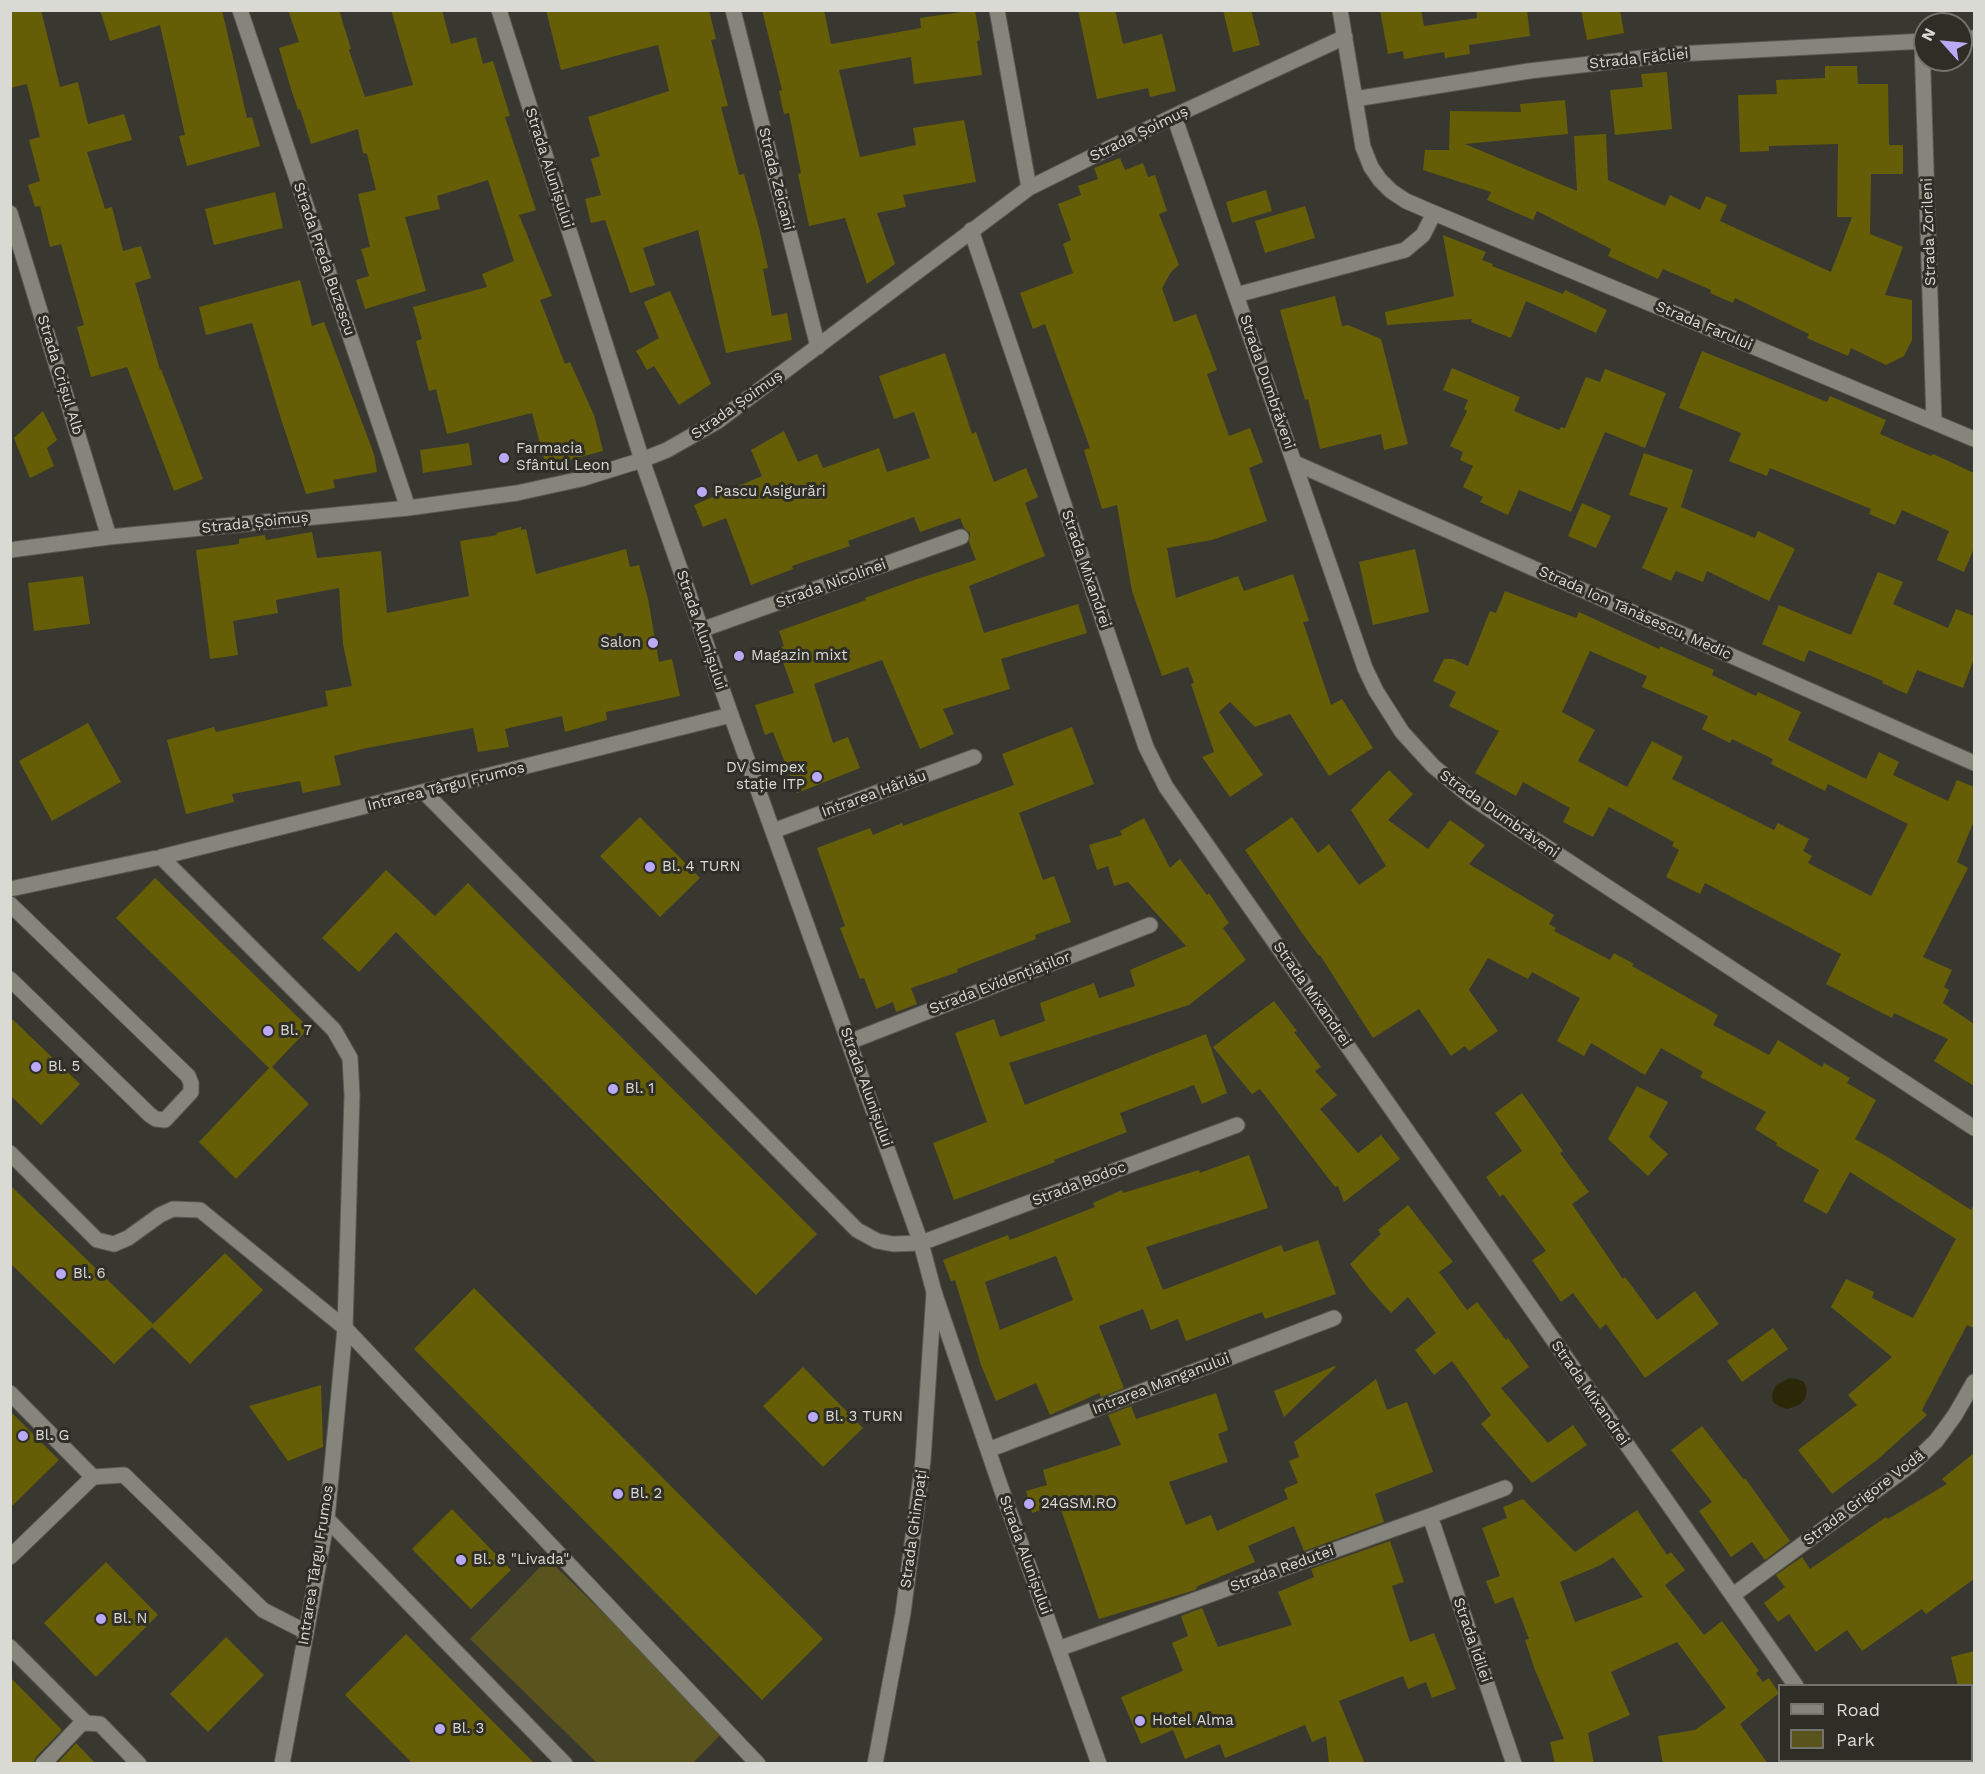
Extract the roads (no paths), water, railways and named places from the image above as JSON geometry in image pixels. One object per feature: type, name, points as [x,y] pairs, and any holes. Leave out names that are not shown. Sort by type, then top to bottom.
[{"type":"street","name":"Strada Preda Buzescu","points":[[240,10],[408,508]]},
{"type":"street","name":"Strada Alunișului","points":[[499,10],[642,460],[730,715],[921,1243],[934,1292],[1099,1764]]},
{"type":"street","name":"Strada Zeicani","points":[[733,10],[818,347]]},
{"type":"street","points":[[998,10],[1029,188]]},
{"type":"street","name":"Strada Farului","points":[[1341,10],[1363,147],[1371,167],[1391,191],[1406,201],[1434,213],[1974,439]]},
{"type":"street","name":"Strada Șoimuș","points":[[10,550],[109,537],[408,508],[517,493],[580,479],[642,460],[667,450],[718,421],[1029,188],[1174,116],[1345,37]]},
{"type":"street","name":"Strada Făcliei","points":[[1355,99],[1529,71],[1677,54],[1913,42]]},
{"type":"street","name":"Strada Zorileni","points":[[1925,72],[1935,423]]},
{"type":"street","name":"Strada Dumbrăveni","points":[[1174,116],[1365,668],[1376,691],[1402,732],[1433,766],[1496,815],[1974,1128]]},
{"type":"street","name":"Strada Crișul Alb","points":[[10,213],[109,537]]},
{"type":"street","points":[[1236,295],[1405,250],[1423,235],[1434,213]]},
{"type":"street","name":"Strada Mixandrei","points":[[971,230],[1146,747],[1166,787],[1795,1684]]},
{"type":"street","name":"Strada Ion Tănăsescu, Medic","points":[[1295,463],[1974,763]]},
{"type":"street","name":"Strada Nicolinei","points":[[701,630],[962,537]]},
{"type":"street","name":"Intrarea Târgu Frumos","points":[[10,889],[161,857],[730,715]]},
{"type":"street","name":"Intrarea Hârlău","points":[[773,831],[974,757]]},
{"type":"street","points":[[424,792],[857,1230],[877,1241],[892,1244],[921,1243]]},
{"type":"street","name":"Intrarea Târgu Frumos","points":[[161,857],[334,1030],[350,1058],[352,1095],[345,1328],[327,1519],[282,1764]]},
{"type":"street","points":[[10,904],[188,1076],[191,1083],[190,1092],[165,1120],[156,1119],[10,979]]},
{"type":"street","name":"Strada Evidențiaților","points":[[849,1041],[1150,925]]},
{"type":"street","name":"Strada Bodoc","points":[[921,1243],[1236,1125]]},
{"type":"street","points":[[10,1153],[97,1240],[114,1244],[128,1238],[160,1215],[173,1209],[200,1210],[345,1328],[758,1764]]},
{"type":"street","name":"Strada Ghimpați","points":[[875,1764],[903,1613],[923,1460],[934,1292]]},
{"type":"street","name":"Intrarea Manganului","points":[[988,1450],[1335,1318]]},
{"type":"street","name":"Strada Grigore Vodă","points":[[1733,1596],[1911,1465],[1936,1441],[1955,1415],[1974,1382]]},
{"type":"street","points":[[10,1393],[93,1477]]},
{"type":"street","points":[[10,1557],[93,1477],[124,1475],[262,1611],[306,1632]]},
{"type":"street","name":"Strada Redutei","points":[[1058,1649],[1505,1488]]},
{"type":"street","name":"Strada Idilei","points":[[1430,1516],[1514,1764]]},
{"type":"street","points":[[327,1519],[565,1764]]},
{"type":"street","points":[[10,1647],[86,1723]]},
{"type":"street","points":[[43,1764],[80,1725],[86,1723],[99,1724],[139,1764]]},
{"type":"place","name":"Farmacia Sfântul Leon","points":[[504,458]]},
{"type":"place","name":"Pascu Asigurări","points":[[702,492]]},
{"type":"place","name":"Salon","points":[[653,643]]},
{"type":"place","name":"Magazin mixt","points":[[739,656]]},
{"type":"place","name":"DV Simpex stație ITP","points":[[817,777]]},
{"type":"place","name":"Bl. 4 TURN","points":[[650,867]]},
{"type":"place","name":"Bl. 7","points":[[268,1031]]},
{"type":"place","name":"Bl. 5","points":[[36,1067]]},
{"type":"place","name":"Bl. 1","points":[[613,1089]]},
{"type":"place","name":"Bl. 6","points":[[61,1274]]},
{"type":"place","name":"Bl. 3 TURN","points":[[813,1417]]},
{"type":"place","name":"Bl. G","points":[[23,1436]]},
{"type":"place","name":"Bl. 2","points":[[618,1494]]},
{"type":"place","name":"24GSM.RO","points":[[1029,1504]]},
{"type":"place","name":"Bl. 8 \"Livada\"","points":[[461,1560]]},
{"type":"place","name":"Bl. N","points":[[101,1619]]},
{"type":"place","name":"Hotel Alma","points":[[1140,1721]]},
{"type":"place","name":"Bl. 3","points":[[440,1729]]}]
